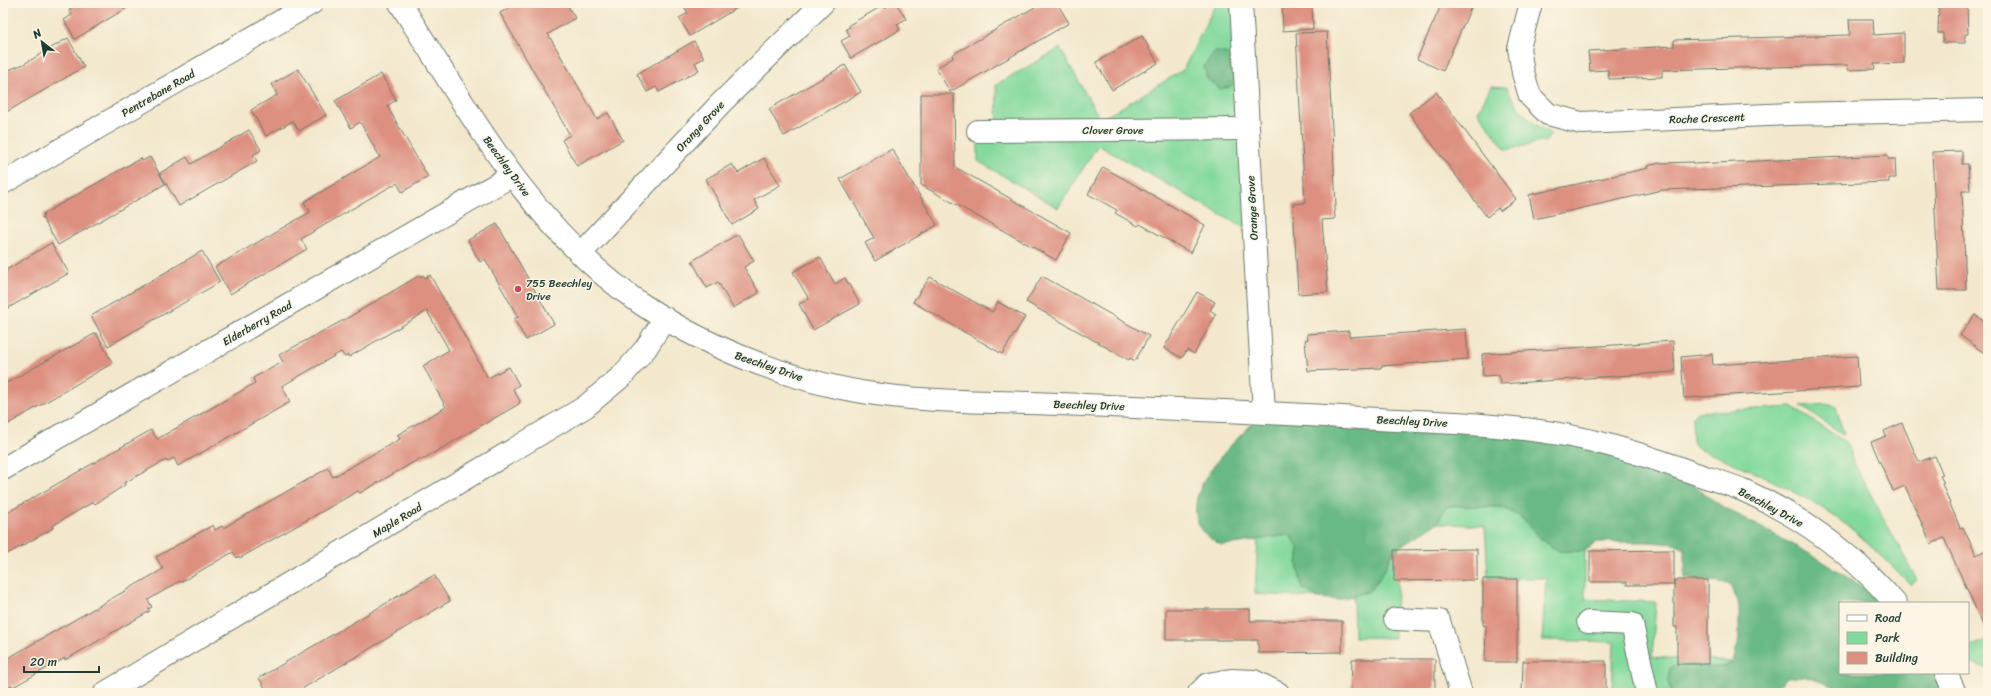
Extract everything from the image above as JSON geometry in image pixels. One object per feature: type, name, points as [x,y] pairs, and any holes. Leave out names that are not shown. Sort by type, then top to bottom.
[{"type":"street","name":"Pentrebane Road","points":[[3,183],[312,3]]},
{"type":"street","name":"Beechley Drive","points":[[400,3],[512,176],[542,214],[581,253],[639,302],[665,318],[728,352],[787,374],[861,392],[929,399],[1264,412],[1490,426],[1564,435],[1657,459],[1743,490],[1790,514],[1842,550],[1875,580],[1894,602]]},
{"type":"street","name":"Orange Grove","points":[[581,253],[721,103],[823,3]]},
{"type":"street","name":"Orange Grove","points":[[1241,3],[1264,412]]},
{"type":"street","name":"Roche Crescent","points":[[1531,3],[1520,48],[1523,73],[1530,96],[1548,114],[1581,122],[1789,114],[1988,110]]},
{"type":"street","name":"Clover Grove","points":[[978,131],[1248,129]]},
{"type":"street","name":"Elderberry Road","points":[[3,469],[512,176]]},
{"type":"street","name":"Maple Road","points":[[105,693],[585,407],[622,376],[646,348],[665,318]]},
{"type":"street","points":[[1395,619],[1439,621],[1461,693]]},
{"type":"street","points":[[1588,622],[1632,624],[1647,693]]},
{"type":"street","points":[[1946,674],[1955,693]]},
{"type":"street","points":[[1200,693],[1208,684],[1231,680],[1254,681],[1278,693]]},
{"type":"green space","points":[[1216,3],[1241,3],[1253,233],[1098,145],[1058,208],[978,161],[978,131],[998,130],[996,85],[1060,48],[1100,119],[1183,70]]},
{"type":"green space","points":[[1214,52],[1225,53],[1236,60],[1239,77],[1230,87],[1220,89],[1207,79],[1204,66]]},
{"type":"green space","points":[[1491,86],[1506,87],[1520,109],[1536,124],[1551,134],[1546,141],[1506,150],[1478,112]]},
{"type":"green space","points":[[1831,404],[1836,407],[1844,435],[1801,406]]},
{"type":"green space","points":[[1792,407],[1847,443],[1852,460],[1917,580],[1911,585],[1877,552],[1841,521],[1807,499],[1772,480],[1699,449],[1693,443],[1692,417],[1697,412]]},
{"type":"green space","points":[[1264,412],[1483,425],[1657,459],[1720,505],[1819,559],[1870,592],[1893,602],[1839,602],[1839,674],[1946,674],[1955,693],[1846,693],[1825,683],[1803,676],[1786,678],[1774,693],[1671,693],[1668,680],[1670,668],[1682,663],[1705,667],[1725,667],[1733,662],[1739,638],[1739,606],[1729,583],[1685,578],[1685,549],[1674,544],[1649,542],[1597,542],[1585,551],[1559,551],[1542,540],[1522,518],[1502,507],[1447,506],[1437,523],[1392,552],[1384,571],[1369,591],[1338,600],[1319,598],[1302,588],[1297,564],[1299,549],[1290,535],[1221,545],[1202,530],[1196,515],[1197,499],[1203,482],[1226,450]]},
{"type":"green space","points":[[1447,506],[1502,507],[1522,518],[1542,540],[1559,551],[1585,551],[1585,599],[1656,602],[1652,657],[1733,662],[1715,668],[1682,663],[1668,680],[1671,693],[1612,693],[1614,642],[1542,640],[1546,578],[1488,578],[1485,526],[1437,523]]},
{"type":"green space","points":[[1290,535],[1299,549],[1297,564],[1302,588],[1319,598],[1255,594],[1258,538]]},
{"type":"green space","points":[[1399,546],[1395,638],[1354,637],[1353,596],[1366,592],[1373,587]]},
{"type":"green space","points":[[1986,640],[1988,644],[1988,669],[1969,661],[1969,648]]},
{"type":"building","points":[[81,3],[135,3],[75,39],[64,20],[72,15],[69,10]]},
{"type":"building","points":[[517,3],[566,3],[575,18],[548,34],[597,119],[608,113],[623,140],[577,166],[562,140],[570,135],[500,13]]},
{"type":"building","points":[[682,3],[745,3],[690,36],[679,18],[688,13]]},
{"type":"building","points":[[896,3],[906,19],[897,24],[900,30],[851,58],[841,41],[850,36],[846,29],[850,27],[849,25],[882,6],[884,8]]},
{"type":"building","points":[[1042,3],[1057,3],[1069,23],[950,92],[936,68],[953,58],[952,55]]},
{"type":"building","points":[[1282,3],[1312,3],[1313,29],[1283,31]]},
{"type":"building","points":[[1442,3],[1473,3],[1443,71],[1417,59]]},
{"type":"building","points":[[1939,3],[1967,3],[1968,34],[1965,34],[1965,43],[1943,43],[1943,33],[1938,33]]},
{"type":"building","points":[[1849,19],[1873,19],[1874,35],[1904,33],[1904,63],[1874,64],[1875,69],[1848,70],[1848,65],[1662,70],[1662,77],[1609,79],[1608,70],[1590,71],[1588,51],[1674,46],[1674,40],[1850,35]]},
{"type":"building","points":[[1327,32],[1336,206],[1334,206],[1335,219],[1322,220],[1328,292],[1298,294],[1293,204],[1305,203],[1296,33]]},
{"type":"building","points":[[1142,36],[1158,63],[1112,90],[1096,62]]},
{"type":"building","points":[[68,38],[84,67],[3,114],[3,72],[24,64]]},
{"type":"building","points":[[694,41],[704,58],[695,63],[699,70],[659,92],[656,87],[647,92],[637,74]]},
{"type":"building","points":[[845,65],[861,92],[784,136],[769,109]]},
{"type":"building","points":[[298,69],[326,115],[299,131],[293,121],[266,136],[251,110],[277,95],[272,84]]},
{"type":"building","points":[[381,74],[396,100],[387,106],[428,177],[402,192],[397,183],[372,197],[301,239],[307,249],[230,294],[215,267],[310,212],[304,202],[380,157],[360,122],[351,128],[335,101]]},
{"type":"building","points":[[1436,92],[1516,199],[1500,211],[1498,208],[1487,217],[1409,113]]},
{"type":"building","points":[[921,94],[954,94],[955,167],[1071,233],[1056,260],[921,185]]},
{"type":"building","points":[[249,130],[261,150],[253,155],[257,161],[179,206],[160,173],[187,157],[191,164]]},
{"type":"building","points":[[892,149],[937,225],[875,261],[865,243],[874,238],[840,179]]},
{"type":"building","points":[[1962,151],[1962,164],[1968,164],[1970,191],[1962,191],[1966,290],[1939,290],[1932,152]]},
{"type":"building","points":[[1888,155],[1888,159],[1895,159],[1896,178],[1889,178],[1889,182],[1662,190],[1534,219],[1529,195],[1648,168],[1647,166],[1661,163],[1694,162],[1694,164]]},
{"type":"building","points":[[150,157],[165,184],[58,245],[42,217],[44,216],[43,214],[141,158],[142,161]]},
{"type":"building","points":[[764,158],[780,185],[754,200],[759,209],[732,225],[706,179],[732,164],[738,173]]},
{"type":"building","points":[[1103,167],[1205,225],[1191,253],[1140,224],[1138,226],[1115,213],[1117,210],[1088,194]]},
{"type":"building","name":"755 Beechley Drive","points":[[497,224],[554,324],[526,340],[514,319],[518,317],[485,259],[480,262],[468,240]]},
{"type":"building","points":[[738,234],[754,261],[744,267],[759,293],[733,308],[718,282],[707,288],[692,261]]},
{"type":"building","points":[[51,243],[69,273],[3,311],[3,272]]},
{"type":"building","points":[[202,251],[220,282],[108,346],[91,316]]},
{"type":"building","points":[[820,257],[835,284],[845,278],[860,304],[813,330],[799,304],[809,299],[793,272]]},
{"type":"building","points":[[420,275],[421,277],[423,275],[425,278],[430,275],[488,378],[509,367],[519,385],[513,389],[520,401],[519,404],[423,459],[419,459],[360,493],[358,491],[240,558],[239,556],[237,558],[233,552],[181,582],[180,581],[148,600],[152,607],[148,609],[150,611],[65,660],[65,658],[3,691],[3,661],[163,569],[156,557],[213,525],[215,530],[222,526],[223,528],[328,468],[333,477],[400,439],[397,435],[446,407],[423,366],[449,350],[427,311],[349,357],[348,355],[345,357],[341,352],[282,386],[290,402],[178,466],[174,458],[167,462],[166,460],[124,483],[125,485],[95,504],[93,502],[52,526],[53,528],[3,556],[3,515],[151,430],[157,439],[210,409],[255,383],[253,378],[283,362],[279,355],[351,316]]},
{"type":"building","points":[[1042,276],[1149,336],[1135,361],[1130,358],[1129,360],[1026,302]]},
{"type":"building","points":[[930,277],[992,312],[998,302],[1025,317],[1002,354],[913,302]]},
{"type":"building","points":[[1197,292],[1215,302],[1210,310],[1216,314],[1194,354],[1187,350],[1182,358],[1164,348]]},
{"type":"building","points":[[1975,315],[1988,324],[1988,356],[1960,335]]},
{"type":"building","points":[[1466,329],[1468,359],[1381,366],[1381,368],[1308,371],[1305,340],[1308,339],[1307,334],[1349,331],[1349,337]]},
{"type":"building","points":[[96,333],[112,362],[111,364],[3,427],[3,385]]},
{"type":"building","points":[[1673,341],[1675,372],[1500,384],[1499,375],[1483,376],[1482,354]]},
{"type":"building","points":[[1712,354],[1713,365],[1857,356],[1859,387],[1684,398],[1681,357]]},
{"type":"building","points":[[1902,423],[1919,462],[1935,456],[1943,475],[1940,476],[1944,483],[1942,484],[1960,528],[1963,527],[1976,555],[1988,549],[1988,636],[1944,538],[1931,544],[1905,486],[1893,491],[1871,442],[1886,436],[1884,431]]},
{"type":"building","points":[[1477,549],[1477,580],[1394,581],[1394,550]]},
{"type":"building","points":[[1674,550],[1674,585],[1627,585],[1627,582],[1590,582],[1590,551]]},
{"type":"building","points":[[434,575],[450,601],[295,693],[268,693],[259,678]]},
{"type":"building","points":[[1483,579],[1517,579],[1517,662],[1485,662],[1486,626],[1483,625]]},
{"type":"building","points":[[1674,580],[1708,580],[1708,664],[1677,664],[1677,627],[1674,627]]},
{"type":"building","points":[[1166,609],[1250,609],[1250,621],[1342,621],[1342,652],[1258,653],[1258,640],[1166,640]]},
{"type":"building","points":[[1352,659],[1435,659],[1435,690],[1351,691]]},
{"type":"building","points":[[1523,661],[1606,661],[1606,692],[1522,692]]},
{"type":"place","name":"755 Beechley Drive","points":[[518,289]]}]
